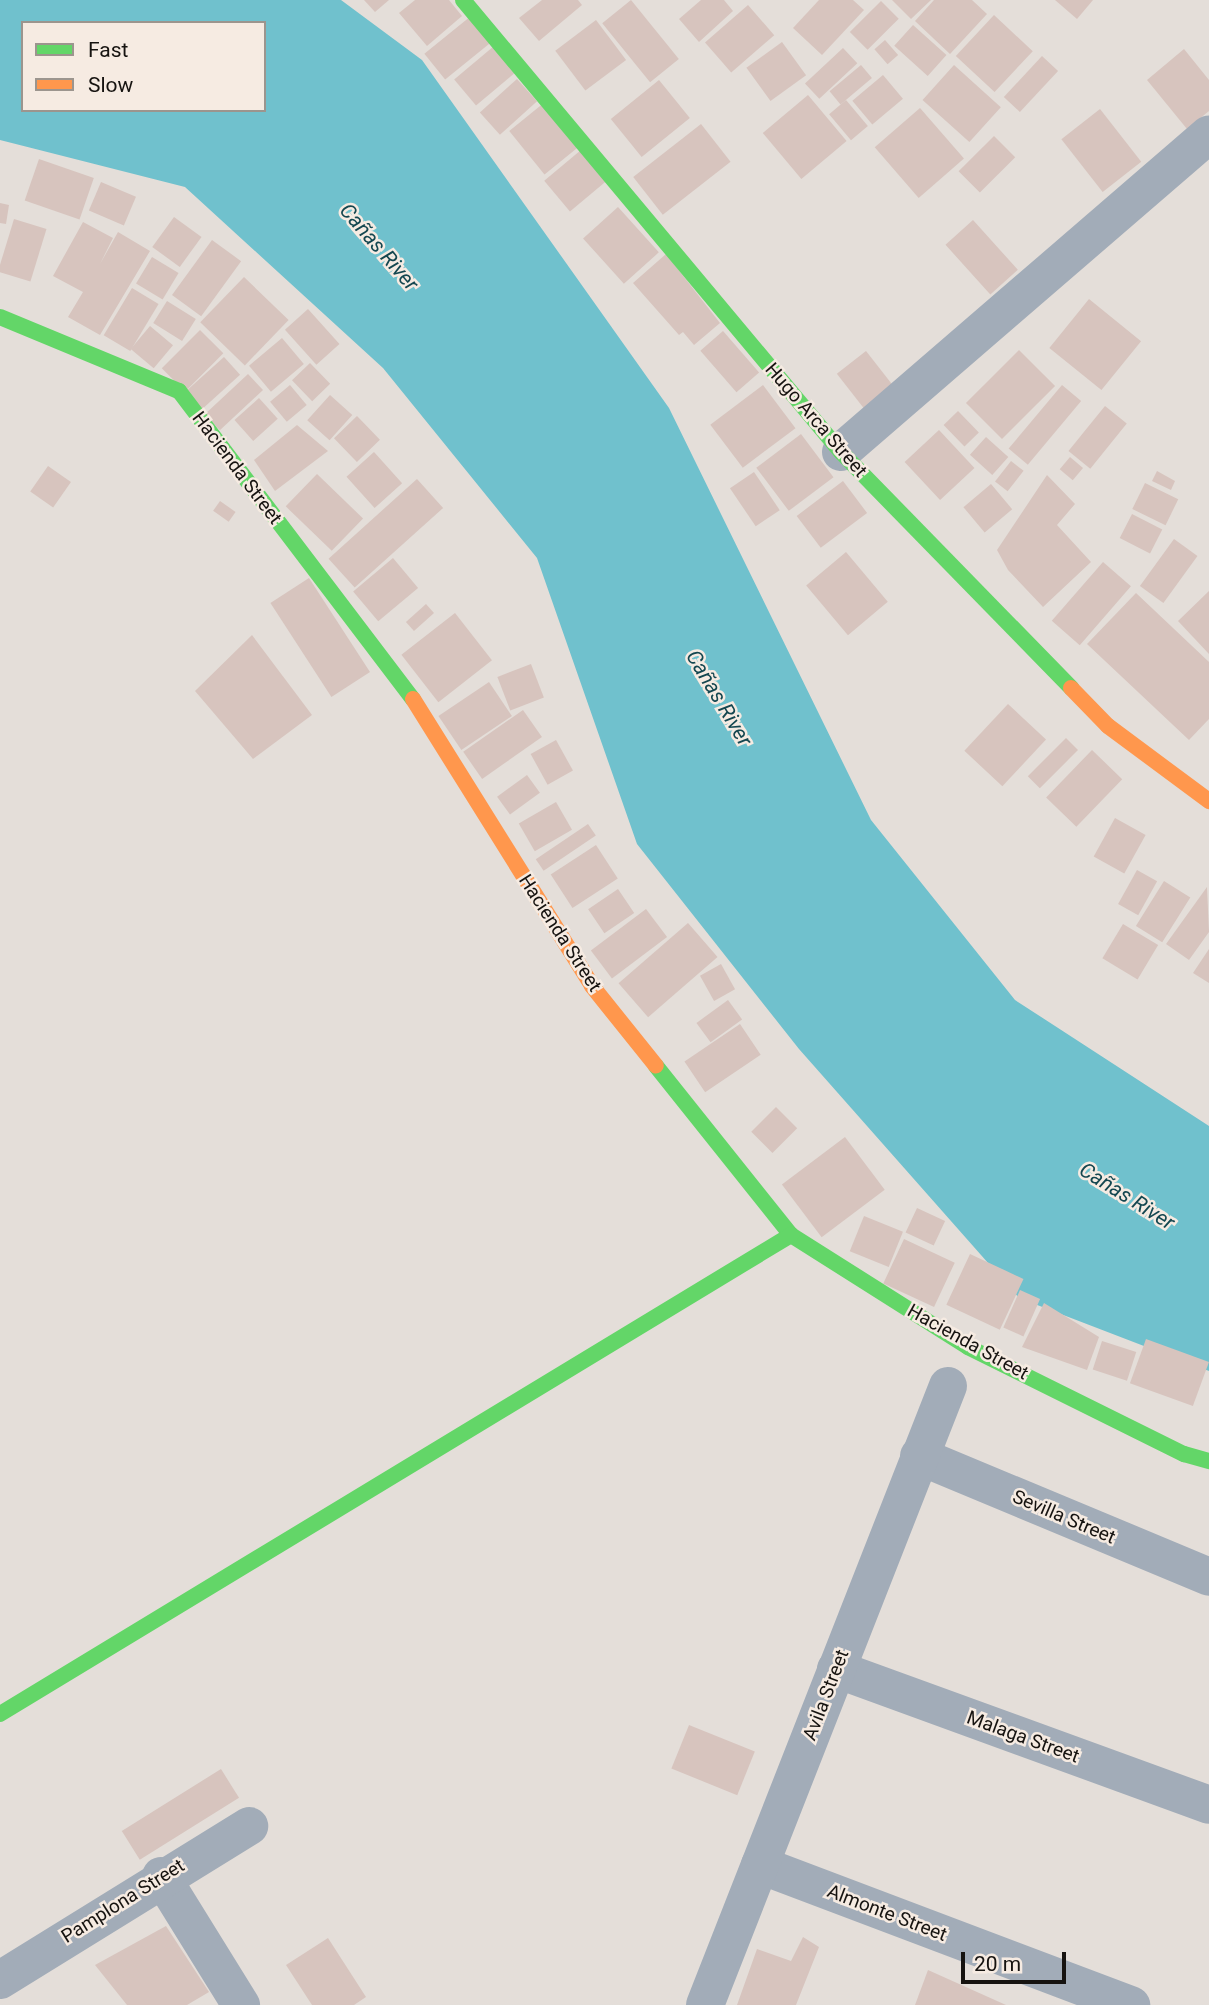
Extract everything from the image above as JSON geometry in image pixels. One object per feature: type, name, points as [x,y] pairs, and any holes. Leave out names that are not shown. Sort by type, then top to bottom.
[{"type":"street","name":"Hugo Arca Street","points":[[463,0],[841,452],[1108,726],[1209,801]]},
{"type":"street","points":[[841,452],[1209,134]]},
{"type":"street","name":"Hacienda Street","points":[[0,317],[179,391],[409,692],[592,986],[791,1235],[968,1347],[1184,1454],[1209,1461]]},
{"type":"street","points":[[0,1714],[791,1235]]},
{"type":"street","name":"Avila Street","points":[[705,2005],[948,1386]]},
{"type":"street","name":"Sevilla Street","points":[[919,1456],[1209,1577]]},
{"type":"street","name":"Malaga Street","points":[[836,1669],[1209,1805]]},
{"type":"street","name":"Pamplona Street","points":[[0,1980],[161,1876],[248,1826]]},
{"type":"street","name":"Almonte Street","points":[[760,1865],[1131,2005]]},
{"type":"street","points":[[161,1876],[241,2005]]},
{"type":"water","name":"Cañas River","points":[[0,0],[341,0],[422,60],[669,408],[871,820],[1015,1000],[1209,1126],[1209,1371],[1019,1298],[799,1049],[637,844],[537,558],[383,368],[185,187],[0,140]]},
{"type":"building","points":[[364,0],[389,0],[375,12]]},
{"type":"building","points":[[415,0],[449,0],[462,16],[427,46],[399,13]]},
{"type":"building","points":[[542,0],[578,0],[582,5],[539,41],[519,18]]},
{"type":"building","points":[[631,0],[679,59],[650,82],[602,23]]},
{"type":"building","points":[[701,0],[724,0],[733,11],[699,42],[679,19]]},
{"type":"building","points":[[819,0],[853,0],[864,10],[822,55],[793,28]]},
{"type":"building","points":[[892,0],[931,0],[911,19]]},
{"type":"building","points":[[934,0],[972,0],[987,14],[950,54],[915,21]]},
{"type":"building","points":[[1055,0],[1093,0],[1077,19]]},
{"type":"building","points":[[881,1],[899,19],[868,50],[850,32]]},
{"type":"building","points":[[748,5],[774,35],[731,73],[705,42]]},
{"type":"building","points":[[994,15],[1033,51],[995,92],[956,56]]},
{"type":"building","points":[[471,16],[492,42],[445,79],[424,54]]},
{"type":"building","points":[[596,20],[626,60],[585,91],[555,51]]},
{"type":"building","points":[[913,25],[946,55],[928,76],[894,46]]},
{"type":"building","points":[[885,40],[898,55],[888,64],[874,49]]},
{"type":"building","points":[[782,42],[806,75],[771,101],[746,68]]},
{"type":"building","points":[[494,46],[516,72],[476,105],[454,79]]},
{"type":"building","points":[[843,48],[857,63],[819,99],[805,83]]},
{"type":"building","points":[[1184,49],[1209,80],[1209,111],[1187,129],[1147,80]]},
{"type":"building","points":[[1042,56],[1058,71],[1020,112],[1004,97]]},
{"type":"building","points":[[861,65],[872,78],[841,104],[830,91]]},
{"type":"building","points":[[954,65],[1001,107],[969,142],[923,100]]},
{"type":"building","points":[[883,75],[903,99],[872,124],[852,101]]},
{"type":"building","points":[[517,79],[537,101],[500,135],[480,112]]},
{"type":"building","points":[[659,80],[690,118],[642,157],[611,119]]},
{"type":"building","points":[[808,95],[847,141],[801,179],[763,133]]},
{"type":"building","points":[[846,100],[868,126],[851,140],[829,114]]},
{"type":"building","points":[[545,102],[580,146],[544,174],[509,131]]},
{"type":"building","points":[[920,108],[964,159],[919,198],[875,147]]},
{"type":"building","points":[[1100,109],[1141,162],[1103,192],[1061,139]]},
{"type":"building","points":[[701,124],[731,162],[663,215],[633,177]]},
{"type":"building","points":[[994,136],[1015,157],[980,193],[959,171]]},
{"type":"building","points":[[581,150],[607,181],[570,211],[544,181]]},
{"type":"building","points":[[39,159],[94,178],[80,219],[25,201]]},
{"type":"building","points":[[101,182],[136,197],[124,225],[89,211]]},
{"type":"building","points":[[0,203],[9,205],[6,224],[0,223]]},
{"type":"building","points":[[618,207],[659,252],[624,284],[583,238]]},
{"type":"building","points":[[174,217],[202,237],[180,267],[152,247]]},
{"type":"building","points":[[14,219],[47,229],[30,282],[0,272]]},
{"type":"building","points":[[973,220],[1018,270],[990,295],[946,245]]},
{"type":"building","points":[[83,222],[113,238],[100,264],[118,232],[150,251],[100,335],[68,317],[83,292],[53,276]]},
{"type":"building","points":[[212,240],[241,261],[201,316],[172,295]]},
{"type":"building","points":[[666,254],[720,323],[694,345],[683,332],[679,335],[633,283]]},
{"type":"building","points":[[152,257],[179,273],[163,300],[136,284]]},
{"type":"building","points":[[244,277],[289,320],[245,365],[200,322]]},
{"type":"building","points":[[132,288],[159,304],[130,351],[104,335]]},
{"type":"building","points":[[1089,299],[1141,341],[1101,390],[1049,348]]},
{"type":"building","points":[[167,301],[196,319],[182,341],[153,323]]},
{"type":"building","points":[[308,309],[339,344],[316,365],[285,330]]},
{"type":"building","points":[[150,326],[173,345],[154,368],[131,349]]},
{"type":"building","points":[[200,330],[223,353],[185,392],[162,368]]},
{"type":"building","points":[[723,331],[759,373],[736,392],[700,351]]},
{"type":"building","points":[[282,338],[304,364],[271,392],[249,366]]},
{"type":"building","points":[[1019,350],[1055,386],[1002,439],[966,403]]},
{"type":"building","points":[[866,351],[899,394],[870,416],[837,374]]},
{"type":"building","points":[[224,357],[240,375],[199,412],[183,394]]},
{"type":"building","points":[[310,363],[330,384],[312,401],[292,380]]},
{"type":"building","points":[[248,374],[263,390],[220,430],[205,414]]},
{"type":"building","points":[[290,385],[307,405],[287,422],[270,402]]},
{"type":"building","points":[[763,385],[795,428],[743,468],[710,425]]},
{"type":"building","points":[[1062,385],[1081,401],[1028,465],[1009,449]]},
{"type":"building","points":[[330,395],[352,415],[330,440],[307,420]]},
{"type":"building","points":[[259,398],[278,419],[253,441],[234,420]]},
{"type":"building","points":[[1105,406],[1127,424],[1090,469],[1068,451]]},
{"type":"building","points":[[958,411],[979,433],[964,446],[944,425]]},
{"type":"building","points":[[357,416],[380,440],[357,462],[334,438]]},
{"type":"building","points":[[297,425],[328,451],[275,491],[254,460]]},
{"type":"building","points":[[939,430],[974,468],[940,500],[905,462]]},
{"type":"building","points":[[801,434],[833,477],[789,511],[756,468]]},
{"type":"building","points":[[986,437],[1008,457],[992,475],[970,455]]},
{"type":"building","points":[[374,452],[402,483],[375,508],[347,477]]},
{"type":"building","points":[[1070,457],[1083,468],[1073,480],[1060,469]]},
{"type":"building","points":[[1011,461],[1024,471],[1008,491],[995,481]]},
{"type":"building","points":[[48,466],[71,482],[53,507],[30,491]]},
{"type":"building","points":[[1157,471],[1175,481],[1171,490],[1152,481]]},
{"type":"building","points":[[754,472],[780,510],[756,526],[730,488]]},
{"type":"building","points":[[317,474],[363,518],[332,551],[286,506]]},
{"type":"building","points":[[1047,475],[1075,504],[1057,525],[1091,562],[1043,607],[1008,570],[997,550]]},
{"type":"building","points":[[417,479],[443,508],[355,588],[329,559]]},
{"type":"building","points":[[843,481],[867,513],[821,548],[797,516]]},
{"type":"building","points":[[1145,483],[1178,499],[1166,525],[1132,509]]},
{"type":"building","points":[[991,484],[1012,509],[985,532],[963,507]]},
{"type":"building","points":[[220,501],[236,512],[229,522],[213,511]]},
{"type":"building","points":[[1132,514],[1162,529],[1150,553],[1120,538]]},
{"type":"building","points":[[1174,539],[1197,556],[1163,603],[1140,586]]},
{"type":"building","points":[[846,552],[888,602],[848,635],[806,585]]},
{"type":"building","points":[[393,558],[418,588],[378,621],[353,591]]},
{"type":"building","points":[[1103,562],[1131,586],[1080,645],[1052,621]]},
{"type":"building","points":[[309,578],[370,672],[331,697],[270,603]]},
{"type":"building","points":[[1209,591],[1209,654],[1178,621]]},
{"type":"building","points":[[1136,593],[1209,662],[1209,719],[1189,740],[1087,644]]},
{"type":"building","points":[[426,604],[434,613],[414,631],[406,622]]},
{"type":"building","points":[[455,613],[492,660],[438,702],[401,655]]},
{"type":"building","points":[[252,635],[312,715],[253,759],[195,691]]},
{"type":"building","points":[[531,664],[544,698],[510,711],[497,677]]},
{"type":"building","points":[[489,682],[512,716],[461,750],[438,716]]},
{"type":"building","points":[[1008,704],[1046,739],[1002,786],[964,751]]},
{"type":"building","points":[[523,710],[542,737],[482,779],[463,752]]},
{"type":"building","points":[[1066,738],[1078,750],[1040,788],[1028,776]]},
{"type":"building","points":[[556,740],[573,771],[548,785],[531,754]]},
{"type":"building","points":[[1092,750],[1122,779],[1076,827],[1046,797]]},
{"type":"building","points":[[527,775],[540,793],[510,815],[497,797]]},
{"type":"building","points":[[556,802],[572,830],[535,851],[519,824]]},
{"type":"building","points":[[1115,818],[1146,835],[1124,873],[1094,856]]},
{"type":"building","points":[[588,824],[596,836],[544,871],[536,859]]},
{"type":"building","points":[[596,845],[618,879],[572,908],[551,874]]},
{"type":"building","points":[[1137,870],[1157,881],[1138,915],[1118,904]]},
{"type":"building","points":[[1164,881],[1190,897],[1162,942],[1136,926]]},
{"type":"building","points":[[1207,887],[1209,932],[1189,960],[1166,944]]},
{"type":"building","points":[[618,889],[634,913],[604,933],[588,909]]},
{"type":"building","points":[[646,909],[667,937],[612,978],[591,951]]},
{"type":"building","points":[[688,923],[718,957],[648,1017],[619,983]]},
{"type":"building","points":[[1123,924],[1158,945],[1138,979],[1102,958]]},
{"type":"building","points":[[1209,949],[1209,983],[1193,973]]},
{"type":"building","points":[[721,964],[735,989],[714,1001],[700,976]]},
{"type":"building","points":[[728,1000],[742,1019],[711,1042],[696,1023]]},
{"type":"building","points":[[740,1024],[761,1055],[705,1092],[684,1061]]},
{"type":"building","points":[[776,1107],[797,1128],[772,1153],[751,1132]]},
{"type":"building","points":[[845,1137],[885,1190],[822,1237],[782,1185]]},
{"type":"building","points":[[917,1208],[945,1221],[934,1246],[906,1232]]},
{"type":"building","points":[[864,1216],[903,1232],[889,1267],[850,1251]]},
{"type":"building","points":[[904,1239],[955,1263],[934,1307],[883,1283]]},
{"type":"building","points":[[970,1254],[1023,1279],[1000,1330],[946,1305]]},
{"type":"building","points":[[1020,1290],[1040,1299],[1023,1336],[1003,1327]]},
{"type":"building","points":[[1044,1303],[1099,1337],[1087,1370],[1022,1347]]},
{"type":"building","points":[[1146,1339],[1209,1362],[1193,1406],[1130,1383]]},
{"type":"building","points":[[1102,1341],[1136,1352],[1127,1381],[1093,1370]]},
{"type":"building","points":[[689,1725],[755,1752],[737,1795],[671,1769]]},
{"type":"building","points":[[221,1769],[239,1798],[140,1860],[122,1831]]},
{"type":"building","points":[[166,1926],[209,1992],[187,2005],[127,2005],[95,1965]]},
{"type":"building","points":[[803,1937],[819,1947],[796,2005],[737,2005],[757,1949],[791,1961]]},
{"type":"building","points":[[328,1938],[366,1997],[354,2005],[312,2005],[286,1965]]},
{"type":"building","points":[[928,1970],[1006,2005],[915,2005]]},
{"type":"traffic: fast","points":[[463,0],[841,452],[1071,688]]},
{"type":"traffic: fast","points":[[0,317],[179,391],[413,699]]},
{"type":"traffic: fast","points":[[656,1066],[791,1235],[968,1347],[1184,1454],[1209,1461]]},
{"type":"traffic: fast","points":[[0,1714],[791,1235]]},
{"type":"traffic: slow","points":[[1071,688],[1108,726],[1209,801]]},
{"type":"traffic: slow","points":[[413,699],[592,986],[656,1066]]}]
